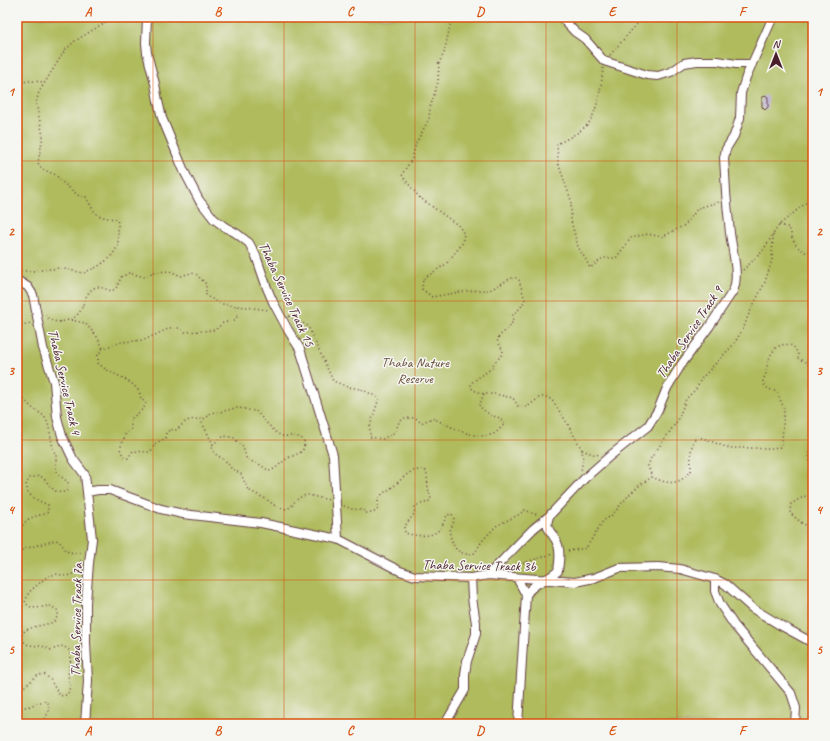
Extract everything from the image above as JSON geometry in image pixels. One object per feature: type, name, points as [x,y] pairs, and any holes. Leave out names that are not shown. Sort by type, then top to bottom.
[{"type":"street","name":"Thaba Service Track 15","points":[[147,17],[147,52],[162,118],[184,171],[199,200],[214,219],[249,243],[256,256],[267,288],[278,311],[300,349],[332,449],[338,539]]},
{"type":"street","points":[[561,17],[575,32],[585,39],[604,61],[647,75],[658,76],[671,72],[684,64],[697,62],[752,64]]},
{"type":"street","name":"Thaba Service Track 9","points":[[488,575],[533,529],[549,516],[580,482],[651,422],[658,410],[667,388],[681,365],[709,327],[735,287],[736,276],[727,202],[724,158],[726,149],[734,136],[740,118],[741,93],[746,77],[773,17]]},
{"type":"street","name":"Thaba Service Track 4","points":[[17,280],[28,287],[33,295],[43,348],[53,378],[57,417],[62,436],[73,459],[85,475],[87,492]]},
{"type":"street","name":"Thaba Service Track 3b","points":[[87,492],[110,490],[170,512],[261,523],[338,539],[400,571],[415,576],[471,578],[488,575],[575,582],[594,578],[619,568],[658,567],[680,569],[725,584],[752,608],[780,625],[813,642]]},
{"type":"street","name":"Thaba Service Track 7a","points":[[85,724],[88,681],[86,604],[92,540],[87,492]]},
{"type":"street","points":[[526,595],[531,587],[538,582],[547,580],[558,571],[558,543],[548,529],[547,523],[549,516]]},
{"type":"street","points":[[445,724],[466,690],[465,674],[467,661],[476,634],[471,578]]},
{"type":"street","points":[[517,578],[526,595],[518,724]]},
{"type":"street","points":[[715,580],[715,591],[720,604],[738,630],[791,693],[796,708],[795,724]]},
{"type":"path","points":[[17,271],[60,268],[83,273],[97,267],[110,258],[118,246],[118,224],[116,219],[101,218],[94,212],[86,197],[79,196],[61,182],[56,175],[42,168],[38,163],[43,136],[36,103],[39,92],[65,50],[75,41],[114,17]]},
{"type":"path","points":[[452,17],[444,53],[438,63],[438,82],[428,119],[416,143],[412,159],[403,170],[402,174],[419,197],[459,226],[464,234],[462,244],[446,264],[423,279],[422,288],[423,291],[432,297],[437,297],[460,292],[490,290],[511,278],[516,278],[519,280],[525,300],[513,315],[513,321],[509,327],[504,333],[498,336],[497,340],[503,351],[501,356],[494,363],[492,368],[471,383],[471,387],[473,390],[484,394],[504,395],[513,398],[518,406],[527,406],[540,397],[547,397],[552,400],[582,450],[583,459],[580,482]]},
{"type":"path","points":[[643,17],[604,61],[602,83],[594,114],[587,125],[557,144],[558,163],[571,200],[571,221],[578,247],[590,268],[603,258],[616,258],[631,238],[648,234],[662,237],[685,226],[698,208],[719,202],[727,202]]},
{"type":"path","points":[[17,83],[29,81],[45,82]]},
{"type":"path","points":[[743,270],[762,252],[779,225],[813,197]]},
{"type":"path","points":[[779,225],[786,226],[792,231],[793,240],[798,247],[805,252],[813,251]]},
{"type":"path","points":[[773,235],[772,260],[765,282],[744,327],[734,344],[686,399],[678,420],[648,466],[652,478],[662,482],[671,483],[677,482],[686,477],[691,471],[690,452],[696,437],[735,448],[774,450],[780,447],[782,441],[784,409],[777,392],[763,385],[770,356],[779,346],[787,344],[794,346],[798,353],[798,358],[810,365],[812,369],[811,394],[813,398]]},
{"type":"path","points":[[35,305],[48,318],[58,323],[71,320],[80,313],[86,297],[93,289],[100,287],[112,291],[117,286],[121,277],[130,272],[145,277],[153,272],[170,271],[181,276],[191,273],[196,274],[206,284],[206,296],[222,304],[278,311],[308,326],[333,381],[348,387],[361,388],[379,398],[370,426],[370,437],[383,439],[395,432],[399,422],[405,418],[416,418],[421,423],[432,418],[465,433],[483,436],[494,434],[505,424],[498,417],[491,416],[479,406],[484,394]]},
{"type":"path","points":[[213,444],[224,436],[234,438],[243,447],[247,460],[259,464],[269,471],[273,470],[288,458],[298,455],[305,446],[304,440],[297,435],[281,436],[275,432],[272,426],[256,411],[248,411],[238,408],[217,413],[211,412],[210,416],[200,420],[188,420],[177,430],[172,429],[166,432],[166,438],[156,443],[151,451],[133,451],[128,458],[123,456],[120,449],[126,433],[131,429],[131,419],[144,408],[146,404],[135,387],[98,364],[98,355],[103,348],[122,342],[144,340],[170,328],[178,328],[185,332],[215,330],[223,323],[235,320],[238,315],[236,311],[238,306]]},
{"type":"path","points":[[71,320],[85,323],[98,338],[103,348]]},
{"type":"path","points":[[17,398],[22,397],[31,407],[44,416],[48,424],[56,456],[56,470],[59,475],[68,482],[69,486],[67,491],[60,492],[52,489],[44,478],[40,476],[30,478],[26,484],[28,493],[35,499],[48,505],[49,508],[48,512],[44,515],[38,515],[29,519],[17,535]]},
{"type":"path","points":[[200,420],[213,444],[212,449],[215,454],[225,460],[231,468],[241,474],[248,490],[269,501],[278,508],[286,509],[291,507],[295,501],[302,496],[308,495],[336,502],[352,509],[373,513],[377,510],[379,498],[387,490],[394,486],[404,476],[415,471],[422,470],[426,471],[431,499],[428,502],[415,506],[414,514],[404,527],[405,533],[415,535],[428,535],[433,533],[440,528],[447,515],[452,514],[454,519],[450,535],[452,543],[454,548],[459,552],[468,555],[475,553],[482,541],[496,526],[525,510],[534,514],[549,516]]},
{"type":"path","points":[[813,445],[809,451],[809,460],[813,468]]},
{"type":"path","points":[[582,450],[596,455],[614,452]]},
{"type":"path","points":[[508,577],[520,564],[559,552],[586,548],[603,521],[612,515],[629,495],[640,485],[652,478]]},
{"type":"path","points":[[813,494],[803,497],[791,504],[790,513],[803,524],[813,527]]},
{"type":"path","points":[[17,568],[17,561],[21,551],[56,540],[60,543],[64,550],[71,553],[82,554],[80,564],[74,574],[66,576],[56,574],[48,576],[29,592],[26,602],[30,608],[51,606],[57,610],[58,614],[54,621],[45,625],[33,626],[25,630],[22,634],[26,644],[45,646],[51,650],[63,646],[69,650],[71,658],[69,669],[70,686],[68,694],[63,696],[59,695],[50,679],[44,674],[38,674],[26,686],[23,686],[19,681],[17,673]]},
{"type":"path","points":[[17,707],[28,707],[39,702],[46,702],[49,708],[43,724]]},
{"type":"green space","name":"Thaba Nature Reserve","points":[[17,17],[813,17],[813,724],[17,724]]},
{"type":"building","points":[[765,95],[768,97],[768,107],[765,110],[762,107],[762,98]]}]
